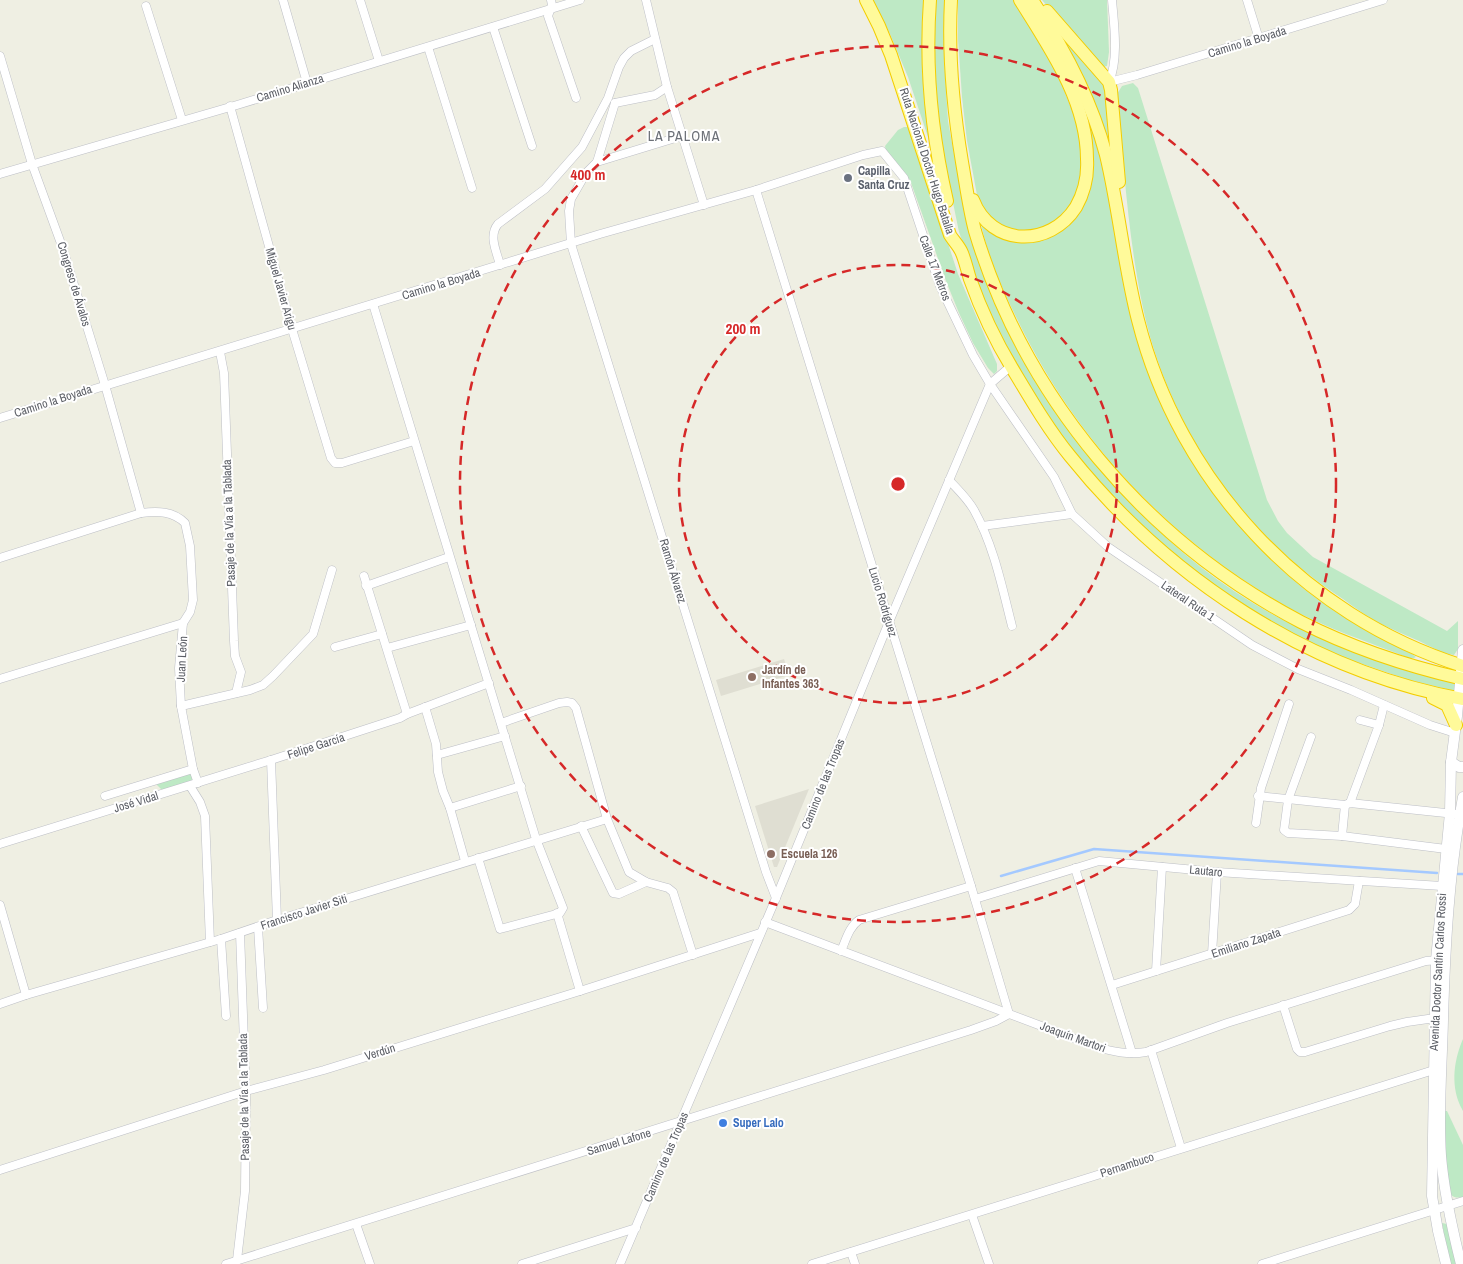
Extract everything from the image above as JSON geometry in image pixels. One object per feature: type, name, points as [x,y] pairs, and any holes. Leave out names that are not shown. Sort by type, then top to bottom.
[{"type":"highway","name":"Ruta Nacional Doctor Hugo Batalla","points":[[866,0],[891,55],[950,235],[961,252],[989,324],[1011,366],[1045,422],[1075,463],[1122,515],[1178,566],[1223,599],[1274,630],[1325,656],[1368,673],[1461,699]]},
{"type":"highway","points":[[930,0],[929,57],[933,122],[944,188],[961,252]]},
{"type":"highway","points":[[951,0],[950,68],[969,207],[994,285],[1030,358],[1061,410],[1123,486],[1159,523],[1194,553],[1241,587],[1301,622],[1383,656],[1424,669],[1462,672]]},
{"type":"highway","points":[[964,176],[980,215],[1000,232],[1017,237],[1041,235],[1058,226],[1076,207],[1084,189],[1088,161],[1080,114],[1069,85],[1058,64],[1020,0]]},
{"type":"highway","points":[[1033,0],[1073,67],[1088,102],[1105,152],[1118,209],[1132,292],[1147,353],[1167,402],[1199,462],[1219,492],[1264,544],[1293,571],[1331,601],[1367,624],[1462,672]]},
{"type":"highway","points":[[1033,0],[1042,6],[1109,82],[1112,90],[1120,194],[1118,209]]},
{"type":"highway","points":[[1419,688],[1426,696],[1447,705],[1455,729]]},
{"type":"street","points":[[283,0],[307,83]]},
{"type":"street","points":[[360,0],[379,61]]},
{"type":"street","points":[[551,0],[552,5],[548,16],[576,98]]},
{"type":"street","name":"Camino Alianza","points":[[0,174],[580,0]]},
{"type":"street","points":[[646,0],[668,87],[704,205]]},
{"type":"street","points":[[1109,82],[1113,73],[1114,60],[1112,0]]},
{"type":"street","points":[[1247,0],[1259,39]]},
{"type":"street","name":"Camino la Boyada","points":[[1109,82],[1259,39],[1357,4],[1383,0]]},
{"type":"street","points":[[146,6],[182,120]]},
{"type":"street","points":[[493,27],[532,146]]},
{"type":"street","points":[[655,38],[631,51],[619,67],[597,162],[682,136]]},
{"type":"street","points":[[428,47],[472,188]]},
{"type":"street","name":"Congreso de Ávalos","points":[[0,56],[32,164],[63,249],[105,385],[141,513]]},
{"type":"street","points":[[611,100],[655,94],[668,87]]},
{"type":"street","points":[[500,265],[492,236],[493,229],[544,189],[582,147],[611,100]]},
{"type":"street","name":"Miguel Javier Arigu","points":[[230,106],[292,329],[331,458],[335,463],[342,463],[414,441]]},
{"type":"street","name":"Camino la Boyada","points":[[0,418],[500,265],[756,190],[863,156],[882,152]]},
{"type":"street","name":"Calle 17 Metros","points":[[882,152],[904,178],[940,286],[973,355],[990,384]]},
{"type":"street","name":"Ramón Álvarez","points":[[597,162],[586,173],[571,199],[569,211],[571,244],[766,872],[776,898]]},
{"type":"street","name":"Lucio Rodríguez","points":[[756,190],[1009,1014]]},
{"type":"street","points":[[373,304],[449,557],[560,911],[580,991]]},
{"type":"street","name":"Pasaje de la Vía a la Tablada","points":[[220,352],[224,373],[234,641],[235,656],[241,672],[236,693]]},
{"type":"street","name":"Camino de las Tropas","points":[[620,1264],[776,898],[889,622],[990,384],[1011,366]]},
{"type":"street","name":"Lateral Ruta 1","points":[[990,384],[1054,477],[1072,514],[1108,547],[1252,645],[1298,669],[1430,725],[1455,729]]},
{"type":"street","points":[[949,480],[965,497],[982,526],[997,567],[1012,626]]},
{"type":"street","name":"Juan León","points":[[141,513],[156,512],[170,514],[183,521],[187,526],[193,600],[190,612],[183,623],[179,668],[181,706],[194,784],[205,816],[210,942]]},
{"type":"street","points":[[0,558],[141,513]]},
{"type":"street","points":[[982,526],[1072,514]]},
{"type":"street","points":[[366,586],[449,557]]},
{"type":"street","points":[[181,706],[236,693],[264,684],[313,634],[332,570]]},
{"type":"street","points":[[364,576],[407,714]]},
{"type":"street","points":[[0,679],[183,623]]},
{"type":"street","points":[[386,648],[470,625]]},
{"type":"street","points":[[335,647],[382,634]]},
{"type":"street","name":"Avenida Doctor Santín Carlos Rossi","points":[[1440,960],[1455,814],[1450,762],[1461,699],[1463,650]]},
{"type":"street","name":"Felipe García","points":[[277,920],[271,760],[400,718],[488,683]]},
{"type":"street","points":[[501,723],[559,704],[572,703],[576,708],[607,819],[630,873],[646,882],[668,888],[672,892],[693,955]]},
{"type":"street","points":[[1256,823],[1258,796],[1289,704]]},
{"type":"street","points":[[1342,836],[1347,804],[1379,725],[1384,705]]},
{"type":"street","points":[[426,707],[433,732],[438,772],[465,862]]},
{"type":"street","points":[[1360,720],[1379,725]]},
{"type":"street","points":[[437,755],[505,736]]},
{"type":"street","points":[[1311,737],[1288,800],[1284,830],[1288,833],[1342,836],[1446,848]]},
{"type":"street","name":"José Vidal","points":[[0,844],[271,760]]},
{"type":"street","points":[[1450,762],[1463,767]]},
{"type":"street","name":"José Vidal","points":[[105,796],[193,769]]},
{"type":"street","points":[[450,808],[521,786]]},
{"type":"street","points":[[1258,796],[1455,814]]},
{"type":"street","name":"Avenida Doctor Santín Carlos Rossi","points":[[1446,1264],[1435,1211],[1432,1162],[1438,1069],[1442,886],[1446,848],[1455,814],[1463,797]]},
{"type":"street","name":"Francisco Javier Siti","points":[[0,1004],[221,939],[536,839],[607,819]]},
{"type":"street","points":[[581,826],[614,893],[619,894],[646,882]]},
{"type":"street","points":[[478,858],[500,930],[560,911]]},
{"type":"street","name":"Lautaro","points":[[975,899],[1099,861],[1217,872],[1442,886]]},
{"type":"street","points":[[1156,971],[1162,867]]},
{"type":"street","points":[[1075,868],[1132,1054]]},
{"type":"street","points":[[1212,954],[1217,872]]},
{"type":"street","name":"Emiliano Zapata","points":[[1112,985],[1348,910],[1355,904],[1359,881]]},
{"type":"street","points":[[841,952],[850,930],[859,920],[971,886]]},
{"type":"street","points":[[0,905],[26,995]]},
{"type":"street","name":"Joaquín Martori","points":[[765,922],[1097,1047],[1114,1052],[1132,1054],[1151,1050],[1283,1005],[1426,961],[1440,960]]},
{"type":"street","points":[[258,927],[263,1008]]},
{"type":"street","name":"Pasaje de la Vía a la Tablada","points":[[237,1260],[245,1191],[246,1092],[240,933]]},
{"type":"street","name":"Verdún","points":[[0,1170],[246,1092],[324,1070],[580,991],[760,933]]},
{"type":"street","points":[[221,939],[226,1016]]},
{"type":"street","points":[[1283,1005],[1296,1048],[1300,1052],[1399,1024],[1439,1016]]},
{"type":"street","name":"Samuel Lafone","points":[[226,1264],[680,1123],[971,1030],[1009,1014]]},
{"type":"street","points":[[1151,1050],[1181,1148]]},
{"type":"street","name":"Avenida Doctor Santín Carlos Rossi","points":[[1438,1069],[1441,1156],[1447,1206],[1461,1264]]},
{"type":"street","name":"Pernambuco","points":[[812,1264],[1438,1069]]},
{"type":"street","points":[[1432,1162],[1436,1170],[1441,1199],[1447,1206]]},
{"type":"street","points":[[1264,1264],[1463,1201]]},
{"type":"street","points":[[972,1215],[989,1264]]},
{"type":"street","points":[[356,1224],[370,1264]]},
{"type":"street","points":[[522,1264],[636,1228]]},
{"type":"street","points":[[852,1252],[856,1264]]},
{"type":"shaded area","name":"Jardín de Infantes 363","points":[[784,659],[789,675],[721,696],[716,680]]},
{"type":"shaded area","points":[[809,789],[777,867],[774,867],[755,806]]},
{"type":"green space","points":[[873,0],[924,0],[922,69],[929,140],[908,77]]},
{"type":"green space","points":[[935,0],[945,0],[944,56],[948,121],[964,208],[1060,418],[1084,450],[1138,510],[1167,538],[1230,589],[1264,610],[1300,628],[1457,682],[1455,691],[1409,680],[1342,657],[1298,637],[1217,590],[1125,512],[1069,448],[1026,384],[994,322],[976,280],[959,232],[942,149],[935,92]]},
{"type":"green space","points":[[958,0],[1013,0],[1034,31],[1059,78],[1076,120],[1083,153],[1080,187],[1068,210],[1048,228],[1015,232],[990,218],[977,195],[967,141],[962,97],[958,39]]},
{"type":"green space","points":[[1042,0],[1107,0],[1109,52],[1107,66],[1098,65]]},
{"type":"green space","points":[[1059,34],[1105,84],[1113,155]]},
{"type":"green space","points":[[1071,76],[1100,156],[1126,295],[1135,332],[1147,370],[1180,442],[1224,508],[1278,566],[1308,592],[1333,610],[1358,626],[1416,657],[1409,658],[1302,615],[1246,582],[1207,553],[1170,523],[1135,489],[1103,453],[1074,415],[1048,375],[1024,333],[1005,294],[984,238],[981,224],[1017,242],[1035,241],[1089,190]]},
{"type":"green space","points":[[1133,83],[1138,88],[1267,500],[1278,521],[1287,533],[1313,557],[1447,631],[1458,621],[1458,649],[1454,655],[1441,651],[1376,621],[1306,573],[1273,543],[1242,509],[1214,473],[1191,434],[1171,394],[1155,351],[1143,308],[1138,281],[1127,201],[1117,94],[1122,86]]},
{"type":"green space","points":[[910,127],[958,274],[997,364],[997,371],[994,374],[988,368],[973,343],[959,313],[910,180],[886,151],[885,146],[898,130]]},
{"type":"green space","points":[[191,773],[194,777],[190,782],[162,790],[157,785],[157,783]]},
{"type":"green space","points":[[1463,1039],[1463,1111],[1456,1094],[1454,1075]]},
{"type":"green space","points":[[1444,1111],[1447,1111],[1463,1145],[1463,1197],[1457,1198],[1451,1195],[1444,1154]]},
{"type":"green space","points":[[1442,1223],[1447,1224],[1457,1264],[1449,1264]]},
{"type":"waterway","points":[[1001,876],[1094,849],[1437,873]]},
{"type":"waterway","points":[[1458,874],[1463,874]]},
{"type":"place","name":"Capilla Santa Cruz","points":[[848,178]]},
{"type":"place","name":"Jardín de Infantes 363","points":[[752,677]]},
{"type":"place","name":"Escuela 126","points":[[771,854]]},
{"type":"place","name":"Super Lalo","points":[[723,1123]]},
{"type":"district","name":"LA PALOMA","points":[[684,136]]}]
